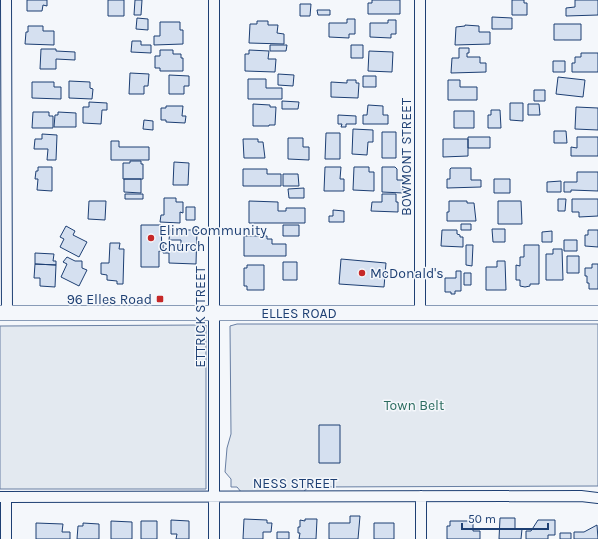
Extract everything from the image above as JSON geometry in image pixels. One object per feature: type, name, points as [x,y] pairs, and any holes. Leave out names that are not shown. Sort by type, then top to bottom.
[{"type":"main road","name":"ELLES ROAD","points":[[3,314],[598,313]]},
{"type":"street","points":[[3,314],[6,0]]},
{"type":"street","name":"ETTRICK STREET","points":[[214,0],[214,539]]},
{"type":"street","name":"BOWMONT STREET","points":[[420,0],[420,314]]},
{"type":"street","points":[[421,496],[421,539]]},
{"type":"street","name":"NESS STREET","points":[[3,497],[595,496]]},
{"type":"street","points":[[3,497],[6,539]]},
{"type":"green space","name":"Town Belt","points":[[237,324],[598,324],[598,486],[309,487],[303,492],[242,493],[237,487],[231,487],[231,479],[225,472],[227,448],[231,434],[230,326]]},
{"type":"green space","points":[[206,325],[206,489],[0,489],[0,326]]},
{"type":"building","points":[[27,0],[47,0],[47,6],[43,5],[42,11],[27,11]]},
{"type":"building","points":[[108,0],[124,0],[124,16],[108,16]]},
{"type":"building","points":[[135,0],[142,0],[141,15],[134,15]]},
{"type":"building","points":[[372,0],[400,0],[400,14],[368,14],[368,3],[372,3]]},
{"type":"building","points":[[512,0],[524,0],[524,3],[527,3],[527,15],[512,15]]},
{"type":"building","points":[[575,0],[598,0],[598,15],[566,16],[566,8],[575,7]]},
{"type":"building","points":[[300,4],[311,4],[310,16],[300,16]]},
{"type":"building","points":[[317,10],[330,10],[330,15],[318,15]]},
{"type":"building","points":[[492,17],[512,18],[512,29],[492,29]]},
{"type":"building","points":[[137,18],[148,19],[148,30],[136,29]]},
{"type":"building","points":[[347,19],[355,19],[355,34],[349,34],[349,38],[329,37],[329,23],[347,23]]},
{"type":"building","points":[[388,20],[396,20],[396,34],[391,34],[391,38],[370,37],[370,23],[388,23]]},
{"type":"building","points":[[257,21],[268,21],[268,25],[278,25],[277,33],[284,34],[284,44],[249,43],[250,24],[257,24]]},
{"type":"building","points":[[160,22],[180,22],[180,30],[183,30],[183,44],[154,45],[154,36],[160,36]]},
{"type":"building","points":[[554,24],[581,24],[581,40],[554,40]]},
{"type":"building","points":[[465,25],[479,26],[479,32],[490,32],[490,44],[455,45],[456,27]]},
{"type":"building","points":[[28,26],[43,26],[43,31],[54,31],[54,45],[25,44]]},
{"type":"building","points":[[132,41],[141,41],[141,45],[151,45],[151,53],[131,52]]},
{"type":"building","points":[[270,45],[287,45],[286,51],[270,51]]},
{"type":"building","points":[[351,45],[363,45],[363,58],[351,58]]},
{"type":"building","points":[[459,48],[469,48],[467,57],[480,57],[480,63],[486,63],[486,72],[451,73],[452,58],[459,58]]},
{"type":"building","points":[[41,49],[56,49],[56,51],[75,52],[75,60],[56,59],[56,69],[40,69]]},
{"type":"building","points":[[160,50],[173,50],[173,54],[181,54],[181,58],[183,58],[183,71],[160,71],[160,68],[155,68],[155,56],[160,56]]},
{"type":"building","points":[[249,50],[269,51],[268,59],[276,59],[275,72],[245,71],[245,54],[249,54]]},
{"type":"building","points":[[369,51],[393,52],[392,72],[368,71]]},
{"type":"building","points":[[581,53],[598,53],[598,72],[572,72],[572,63],[575,63],[575,57],[581,57]]},
{"type":"building","points":[[553,61],[565,61],[565,72],[553,72]]},
{"type":"building","points":[[130,73],[149,74],[148,86],[144,86],[144,94],[129,94]]},
{"type":"building","points":[[278,74],[294,75],[293,86],[278,85]]},
{"type":"building","points":[[169,75],[189,76],[189,86],[184,86],[184,94],[169,94]]},
{"type":"building","points":[[363,76],[376,76],[376,87],[363,87]]},
{"type":"building","points":[[558,77],[585,80],[583,97],[556,94]]},
{"type":"building","points":[[248,79],[266,79],[266,88],[282,88],[282,99],[248,99]]},
{"type":"building","points":[[347,80],[356,80],[356,83],[359,83],[358,98],[331,97],[331,82],[347,83]]},
{"type":"building","points":[[448,80],[460,80],[460,87],[477,87],[477,100],[448,100]]},
{"type":"building","points":[[69,81],[90,82],[90,88],[93,89],[92,99],[69,98]]},
{"type":"building","points":[[32,82],[54,82],[54,87],[61,87],[61,99],[32,98]]},
{"type":"building","points":[[534,90],[545,90],[545,101],[534,101]]},
{"type":"building","points":[[282,101],[299,102],[298,109],[282,109]]},
{"type":"building","points":[[89,102],[107,103],[107,110],[102,110],[101,124],[83,123],[83,107],[89,107]]},
{"type":"building","points":[[510,103],[523,103],[523,121],[510,120]]},
{"type":"building","points":[[253,104],[270,105],[270,107],[276,107],[275,125],[253,126]]},
{"type":"building","points":[[528,104],[539,104],[540,115],[528,115]]},
{"type":"building","points":[[368,105],[383,106],[383,115],[388,115],[388,124],[363,124],[363,115],[367,115]]},
{"type":"building","points":[[166,106],[183,106],[182,116],[186,116],[185,123],[166,122],[166,120],[161,120],[161,108],[166,108]]},
{"type":"building","points":[[576,107],[598,108],[598,130],[575,129]]},
{"type":"building","points":[[491,110],[500,110],[501,128],[488,128],[488,115],[491,115]]},
{"type":"building","points":[[454,111],[474,111],[474,128],[454,128]]},
{"type":"building","points":[[33,112],[49,112],[49,116],[53,116],[53,128],[32,128]]},
{"type":"building","points":[[58,112],[76,113],[76,127],[54,127],[55,115],[58,115]]},
{"type":"building","points":[[338,115],[356,116],[356,124],[346,124],[346,127],[341,127],[342,124],[338,124]]},
{"type":"building","points":[[144,120],[153,121],[153,130],[143,129]]},
{"type":"building","points":[[353,129],[373,130],[373,142],[368,142],[367,155],[352,154]]},
{"type":"building","points":[[554,131],[566,131],[567,143],[554,143]]},
{"type":"building","points":[[382,132],[396,132],[396,158],[382,158]]},
{"type":"building","points":[[326,133],[340,133],[340,159],[325,159]]},
{"type":"building","points":[[42,134],[57,135],[56,160],[47,160],[48,149],[34,149],[35,139],[42,139]]},
{"type":"building","points":[[468,137],[490,137],[490,148],[468,148]]},
{"type":"building","points":[[577,137],[598,137],[598,156],[571,156],[571,147],[577,148]]},
{"type":"building","points":[[288,138],[303,138],[303,147],[309,147],[309,160],[288,159]]},
{"type":"building","points":[[243,139],[258,139],[258,142],[263,142],[265,158],[244,158]]},
{"type":"building","points":[[443,139],[468,139],[468,156],[443,157]]},
{"type":"building","points":[[111,141],[119,141],[119,147],[149,147],[149,160],[111,160]]},
{"type":"building","points":[[130,161],[141,161],[141,164],[143,164],[143,179],[123,179],[123,163],[130,163]]},
{"type":"building","points":[[174,162],[189,163],[188,185],[173,185]]},
{"type":"building","points":[[38,167],[52,167],[52,191],[37,190],[38,179],[35,179]]},
{"type":"building","points":[[325,167],[341,167],[340,179],[344,179],[344,191],[324,191]]},
{"type":"building","points":[[354,167],[369,167],[369,172],[374,172],[374,191],[353,190]]},
{"type":"building","points":[[382,167],[395,167],[397,169],[397,180],[403,180],[403,193],[382,192]]},
{"type":"building","points":[[451,168],[471,168],[471,180],[481,180],[481,187],[447,188],[447,179],[450,179]]},
{"type":"building","points":[[243,169],[267,169],[267,174],[281,174],[281,186],[243,186]]},
{"type":"building","points":[[577,172],[598,172],[598,191],[571,190],[571,192],[564,192],[564,182],[577,182]]},
{"type":"building","points":[[283,174],[298,174],[299,186],[283,186]]},
{"type":"building","points":[[124,179],[141,179],[141,193],[124,192]]},
{"type":"building","points":[[494,179],[510,179],[510,193],[494,193]]},
{"type":"building","points":[[561,181],[561,192],[547,192],[547,182]]},
{"type":"building","points":[[304,188],[304,198],[289,198],[288,189]]},
{"type":"building","points":[[125,194],[143,194],[143,199],[125,199]]},
{"type":"building","points":[[382,194],[396,194],[398,212],[371,211],[372,202],[382,202]]},
{"type":"building","points":[[164,198],[176,198],[176,202],[183,202],[183,213],[180,212],[180,223],[160,222],[161,215],[164,215]]},
{"type":"building","points":[[558,199],[566,199],[565,211],[558,211]]},
{"type":"building","points":[[572,199],[598,199],[598,216],[579,217],[579,212],[572,212]]},
{"type":"building","points":[[89,201],[106,201],[105,220],[88,219]]},
{"type":"building","points":[[249,201],[278,202],[278,211],[286,211],[286,208],[305,208],[305,223],[249,223]]},
{"type":"building","points":[[449,201],[467,201],[467,203],[474,203],[476,221],[447,221]]},
{"type":"building","points":[[498,201],[521,201],[522,224],[498,224]]},
{"type":"building","points":[[186,207],[195,207],[195,220],[186,220]]},
{"type":"building","points":[[333,210],[344,211],[344,222],[329,222],[329,216],[333,216]]},
{"type":"building","points":[[461,224],[471,224],[471,230],[461,230]]},
{"type":"building","name":"Elim Community Church","points":[[141,225],[161,225],[162,251],[159,251],[159,267],[141,267]]},
{"type":"building","points":[[283,225],[299,225],[299,236],[283,236]]},
{"type":"building","points":[[66,226],[75,231],[73,235],[87,242],[79,257],[60,247],[64,239],[60,237]]},
{"type":"building","points":[[492,229],[505,229],[505,242],[493,242]]},
{"type":"building","points":[[170,230],[197,230],[196,264],[169,263],[169,253],[163,253],[163,244],[181,245],[181,240],[169,240]]},
{"type":"building","points":[[442,230],[457,230],[457,234],[460,235],[460,237],[463,237],[463,247],[441,246]]},
{"type":"building","points":[[588,230],[598,230],[598,247],[585,246],[585,235],[588,235]]},
{"type":"building","points":[[552,231],[552,242],[542,242],[542,232]]},
{"type":"building","points":[[244,236],[267,236],[267,239],[272,239],[272,244],[286,244],[286,256],[244,256]]},
{"type":"building","points":[[564,240],[577,240],[577,251],[564,251]]},
{"type":"building","points":[[110,243],[120,243],[119,249],[124,249],[123,284],[117,284],[117,281],[107,280],[107,275],[101,274],[101,263],[109,263]]},
{"type":"building","points":[[466,245],[473,245],[472,266],[466,265]]},
{"type":"building","points":[[524,245],[539,245],[539,284],[530,284],[530,286],[525,287],[520,286],[520,280],[516,280],[516,265],[520,266],[520,257],[524,257]]},
{"type":"building","points":[[553,249],[562,249],[563,280],[546,280],[546,254],[553,254]]},
{"type":"building","points":[[35,253],[54,254],[53,261],[56,261],[56,265],[35,264]]},
{"type":"building","points":[[567,256],[579,256],[579,273],[567,273]]},
{"type":"building","points":[[67,257],[75,261],[82,261],[82,268],[87,270],[79,286],[61,277],[67,264],[63,262]]},
{"type":"building","name":"McDonald's","points":[[341,259],[386,263],[384,287],[339,284]]},
{"type":"building","points":[[497,261],[505,261],[506,290],[486,290],[486,267],[497,267]]},
{"type":"building","points":[[283,262],[297,262],[297,280],[283,280]]},
{"type":"building","points":[[35,264],[56,265],[55,287],[40,286],[40,278],[34,278]]},
{"type":"building","points":[[592,264],[598,264],[598,289],[589,289],[587,276],[585,276],[585,268],[592,268]]},
{"type":"building","points":[[247,265],[264,265],[264,290],[247,290],[247,286],[244,286],[244,268],[247,268]]},
{"type":"building","points":[[456,271],[461,271],[461,291],[455,291],[455,294],[445,292],[445,278],[456,278]]},
{"type":"building","points":[[464,273],[471,273],[471,285],[464,285]]},
{"type":"building","points":[[319,425],[340,425],[340,463],[319,463]]},
{"type":"building","points":[[350,516],[360,516],[358,539],[329,539],[329,523],[350,523]]},
{"type":"building","points":[[500,518],[515,518],[515,529],[522,529],[521,539],[499,539]]},
{"type":"building","points":[[244,519],[267,520],[267,523],[272,523],[271,532],[263,532],[263,539],[243,539]]},
{"type":"building","points":[[305,519],[317,519],[316,539],[299,539],[300,533],[298,533],[298,527],[300,527],[300,520],[305,521]]},
{"type":"building","points":[[171,520],[189,521],[189,539],[176,539],[177,534],[171,534]]},
{"type":"building","points":[[538,520],[555,520],[555,535],[548,535],[548,539],[526,539],[526,531],[531,531]]},
{"type":"building","points":[[111,521],[132,522],[132,539],[111,539]]},
{"type":"building","points":[[141,521],[157,521],[157,539],[141,539]]},
{"type":"building","points":[[450,521],[473,521],[473,531],[480,531],[480,539],[447,539],[447,526],[450,526]]},
{"type":"building","points":[[36,523],[63,524],[62,532],[70,532],[70,539],[36,539]]},
{"type":"building","points":[[83,523],[99,524],[99,539],[77,539],[78,526],[83,526]]},
{"type":"building","points":[[374,523],[394,523],[394,539],[374,539]]},
{"type":"building","points":[[597,525],[598,539],[574,539],[574,532],[584,532]]},
{"type":"building","points":[[277,532],[289,532],[289,539],[277,539]]},
{"type":"building","points":[[560,533],[571,533],[571,539],[560,539]]},
{"type":"place","name":"Elim Community Church","points":[[151,238]]},
{"type":"place","name":"McDonald's","points":[[362,273]]},
{"type":"place","name":"96 Elles Road","points":[[160,299]]}]
